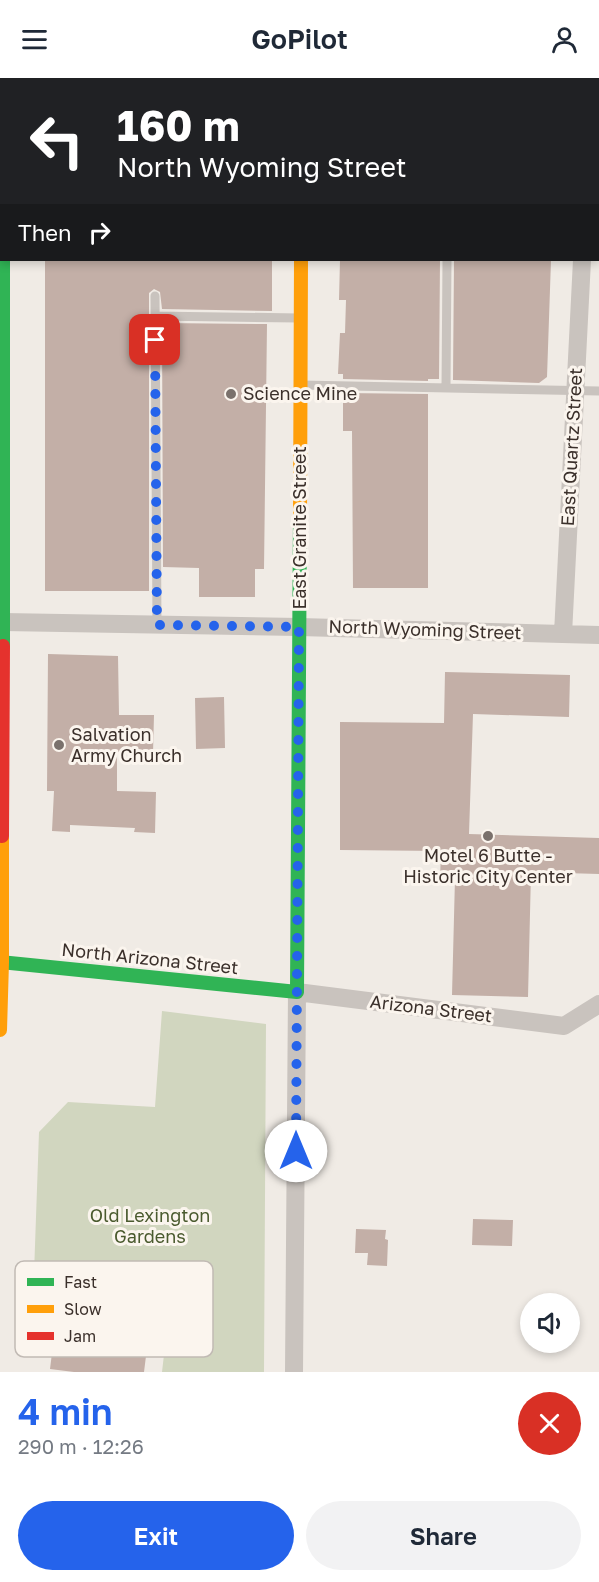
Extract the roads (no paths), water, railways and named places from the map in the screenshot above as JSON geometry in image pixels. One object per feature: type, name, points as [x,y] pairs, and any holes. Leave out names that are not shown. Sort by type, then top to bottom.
[{"type":"street","points":[[0,1030],[3,261]]},
{"type":"street","name":"East Granite Street","points":[[294,1372],[301,261]]},
{"type":"street","name":"East Quartz Street","points":[[563,634],[582,261]]},
{"type":"street","name":"North Wyoming Street","points":[[2,622],[599,634]]},
{"type":"street","name":"North Arizona Street","points":[[1,962],[297,992]]},
{"type":"street","name":"Arizona Street","points":[[297,992],[564,1026],[599,1004]]},
{"type":"lane","points":[[446,387],[447,261]]},
{"type":"lane","points":[[155,296],[157,625]]},
{"type":"lane","points":[[155,316],[300,318]]},
{"type":"lane","points":[[300,385],[599,391]]},
{"type":"place","name":"Science Mine","points":[[231,394]]},
{"type":"place","name":"Salvation Army Church","points":[[59,745]]},
{"type":"place","name":"Motel 6 Butte - Historic City Center","points":[[488,836]]},
{"type":"park label","name":"Old Lexington Gardens","points":[[150,1226]]}]
